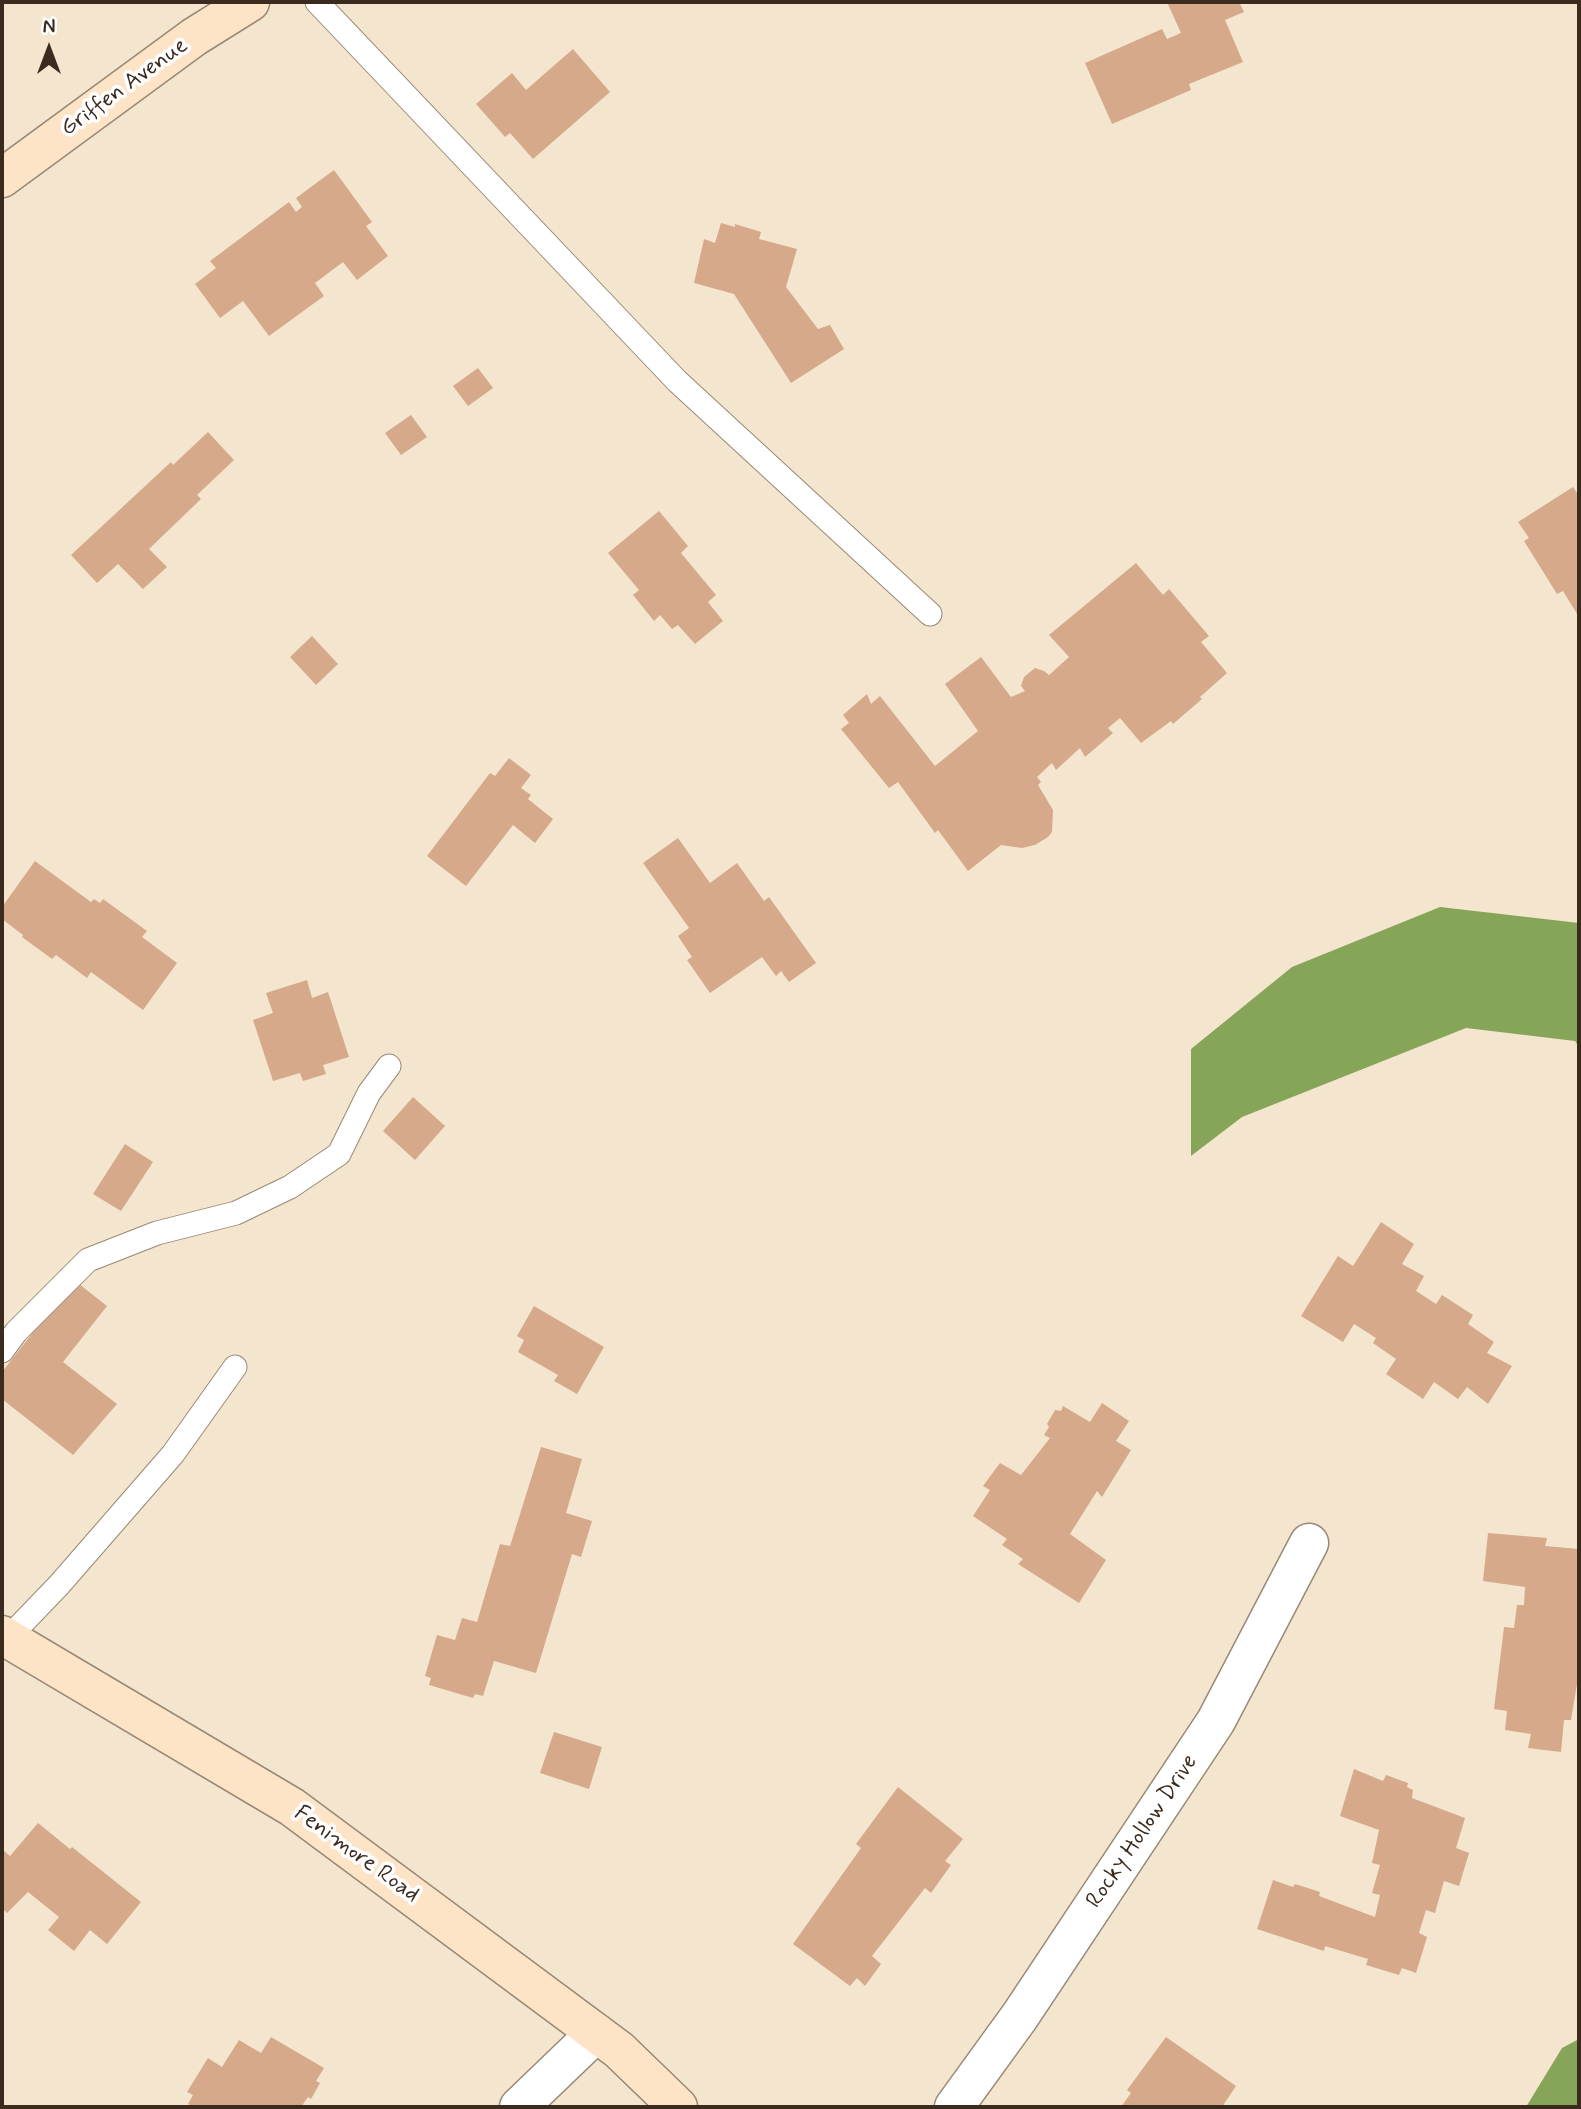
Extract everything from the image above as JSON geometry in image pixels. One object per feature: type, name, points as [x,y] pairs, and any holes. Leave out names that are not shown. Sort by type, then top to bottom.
[{"type":"street","name":"Griffen Avenue","points":[[2,178],[194,37],[250,2]]},
{"type":"street","name":"Rocky Hollow Drive","points":[[954,2107],[1020,2016],[1216,1721],[1309,1543]]},
{"type":"street","name":"Fenimore Road","points":[[4,1641],[158,1726],[292,1807],[620,2050],[678,2107]]},
{"type":"street","points":[[519,2107],[596,2033]]},
{"type":"lane","points":[[317,2],[677,382],[930,614]]},
{"type":"lane","points":[[2,1351],[16,1332],[88,1260],[157,1233],[236,1213],[290,1187],[339,1154],[369,1093],[389,1066]]},
{"type":"lane","points":[[4,1641],[59,1585],[173,1454],[235,1367]]},
{"type":"green space","points":[[1440,907],[1579,923],[1579,1047],[1575,1041],[1466,1028],[1242,1117],[1191,1156],[1191,1049],[1292,967]]},
{"type":"green space","points":[[1579,2039],[1579,2107],[1526,2107],[1562,2048]]},
{"type":"building","points":[[1167,2],[1239,2],[1244,12],[1225,20],[1243,62],[1189,84],[1191,90],[1112,124],[1085,63],[1162,29],[1167,39],[1181,33]]},
{"type":"building","points":[[573,49],[610,92],[533,159],[510,133],[505,137],[476,104],[512,73],[526,90]]},
{"type":"building","points":[[334,170],[372,222],[366,226],[388,256],[357,280],[343,262],[315,283],[324,296],[269,336],[243,301],[220,318],[195,284],[216,268],[210,261],[289,202],[296,212],[302,207],[296,198]]},
{"type":"building","points":[[721,223],[761,232],[759,239],[797,249],[786,287],[818,329],[830,325],[844,349],[791,383],[734,294],[694,283],[704,239],[715,243]]},
{"type":"building","points":[[478,368],[493,388],[468,406],[453,386]]},
{"type":"building","points":[[411,415],[427,437],[401,455],[385,433]]},
{"type":"building","points":[[208,432],[234,460],[197,495],[201,499],[149,549],[167,567],[143,589],[118,564],[97,583],[71,555],[171,462],[173,465]]},
{"type":"building","points":[[1573,487],[1579,496],[1579,617],[1563,591],[1557,594],[1524,541],[1529,538],[1518,522]]},
{"type":"building","points":[[659,511],[688,546],[681,553],[716,595],[708,602],[723,621],[695,644],[678,625],[672,629],[660,615],[654,621],[633,595],[639,590],[608,553]]},
{"type":"building","points":[[1136,563],[1163,595],[1169,589],[1209,636],[1201,642],[1227,673],[1173,724],[1171,721],[1141,743],[1120,718],[1108,728],[1113,733],[1085,757],[1080,748],[1056,770],[1052,763],[1037,777],[1041,782],[1038,785],[1053,810],[1052,832],[1035,845],[1022,848],[1001,845],[968,871],[938,830],[935,833],[898,782],[889,788],[841,729],[849,723],[843,715],[867,694],[871,704],[880,696],[935,766],[978,731],[945,684],[981,657],[1011,697],[1025,691],[1021,686],[1024,677],[1035,668],[1049,675],[1069,657],[1049,635]]},
{"type":"building","points":[[312,636],[338,664],[316,685],[290,657]]},
{"type":"building","points":[[509,758],[531,775],[521,788],[531,795],[528,799],[553,819],[535,843],[513,825],[466,886],[427,856],[490,773],[495,776]]},
{"type":"building","points":[[678,838],[710,883],[737,863],[764,901],[769,897],[816,963],[789,982],[781,971],[776,976],[762,957],[710,993],[687,960],[692,957],[678,936],[689,928],[643,863]]},
{"type":"building","points":[[35,861],[91,902],[94,899],[100,903],[103,899],[147,931],[142,937],[177,963],[143,1010],[91,972],[87,978],[56,955],[52,959],[2,919],[2,907]]},
{"type":"building","points":[[307,980],[312,998],[328,992],[349,1057],[323,1065],[326,1074],[303,1081],[300,1073],[273,1081],[253,1020],[273,1013],[266,993]]},
{"type":"building","points":[[413,1097],[445,1126],[415,1160],[383,1131]]},
{"type":"building","points":[[125,1144],[153,1162],[121,1211],[93,1194]]},
{"type":"building","points":[[1381,1222],[1414,1244],[1402,1264],[1424,1276],[1416,1291],[1436,1304],[1442,1295],[1473,1315],[1468,1324],[1494,1342],[1487,1353],[1512,1366],[1488,1404],[1467,1387],[1458,1399],[1434,1382],[1423,1399],[1386,1374],[1396,1359],[1373,1343],[1376,1338],[1354,1324],[1343,1342],[1301,1316],[1338,1256],[1353,1266]]},
{"type":"building","points":[[74,1280],[107,1306],[63,1362],[117,1404],[73,1455],[2,1399],[2,1372]]},
{"type":"building","points":[[534,1306],[604,1347],[577,1394],[554,1381],[558,1375],[518,1352],[524,1340],[517,1336]]},
{"type":"building","points":[[1102,1403],[1129,1421],[1116,1441],[1131,1450],[1102,1497],[1097,1491],[1070,1534],[1106,1560],[1079,1603],[1018,1564],[1023,1559],[1002,1545],[1007,1539],[973,1516],[990,1490],[983,1486],[1000,1463],[1021,1475],[1050,1438],[1044,1435],[1055,1410],[1061,1411],[1063,1406],[1090,1422]]},
{"type":"building","points":[[541,1447],[582,1459],[566,1513],[592,1521],[581,1557],[572,1554],[536,1673],[494,1661],[483,1696],[475,1694],[473,1698],[429,1685],[431,1678],[425,1676],[437,1635],[455,1640],[462,1618],[477,1622],[500,1544],[510,1546]]},
{"type":"building","points":[[1488,1533],[1547,1538],[1545,1546],[1579,1549],[1579,1684],[1571,1720],[1564,1720],[1561,1752],[1528,1748],[1531,1734],[1505,1730],[1507,1711],[1494,1709],[1504,1627],[1514,1628],[1517,1605],[1524,1605],[1525,1587],[1483,1581]]},
{"type":"building","points":[[554,1732],[602,1747],[589,1789],[540,1773]]},
{"type":"building","points":[[1354,1769],[1383,1781],[1386,1775],[1408,1783],[1407,1787],[1413,1790],[1412,1798],[1465,1818],[1456,1848],[1469,1853],[1459,1886],[1444,1881],[1435,1913],[1426,1910],[1419,1933],[1427,1937],[1416,1973],[1402,1968],[1399,1975],[1366,1965],[1368,1959],[1325,1946],[1324,1951],[1257,1929],[1273,1880],[1320,1892],[1319,1896],[1375,1917],[1380,1895],[1372,1893],[1380,1865],[1372,1863],[1379,1830],[1340,1816]]},
{"type":"building","points":[[898,1787],[963,1839],[945,1861],[951,1865],[931,1893],[925,1888],[872,1956],[881,1964],[865,1986],[857,1978],[850,1986],[793,1944],[861,1848],[856,1844]]},
{"type":"building","points":[[38,1823],[141,1902],[107,1944],[90,1930],[74,1951],[48,1930],[59,1917],[28,1892],[7,1913],[2,1908],[2,1849],[10,1856]]},
{"type":"building","points":[[271,2037],[324,2068],[316,2081],[320,2083],[311,2099],[308,2097],[301,2107],[193,2107],[188,2104],[193,2095],[187,2092],[208,2058],[222,2067],[239,2040],[261,2053]]},
{"type":"building","points":[[1166,2037],[1236,2086],[1222,2107],[1121,2107],[1131,2093],[1127,2090]]}]
